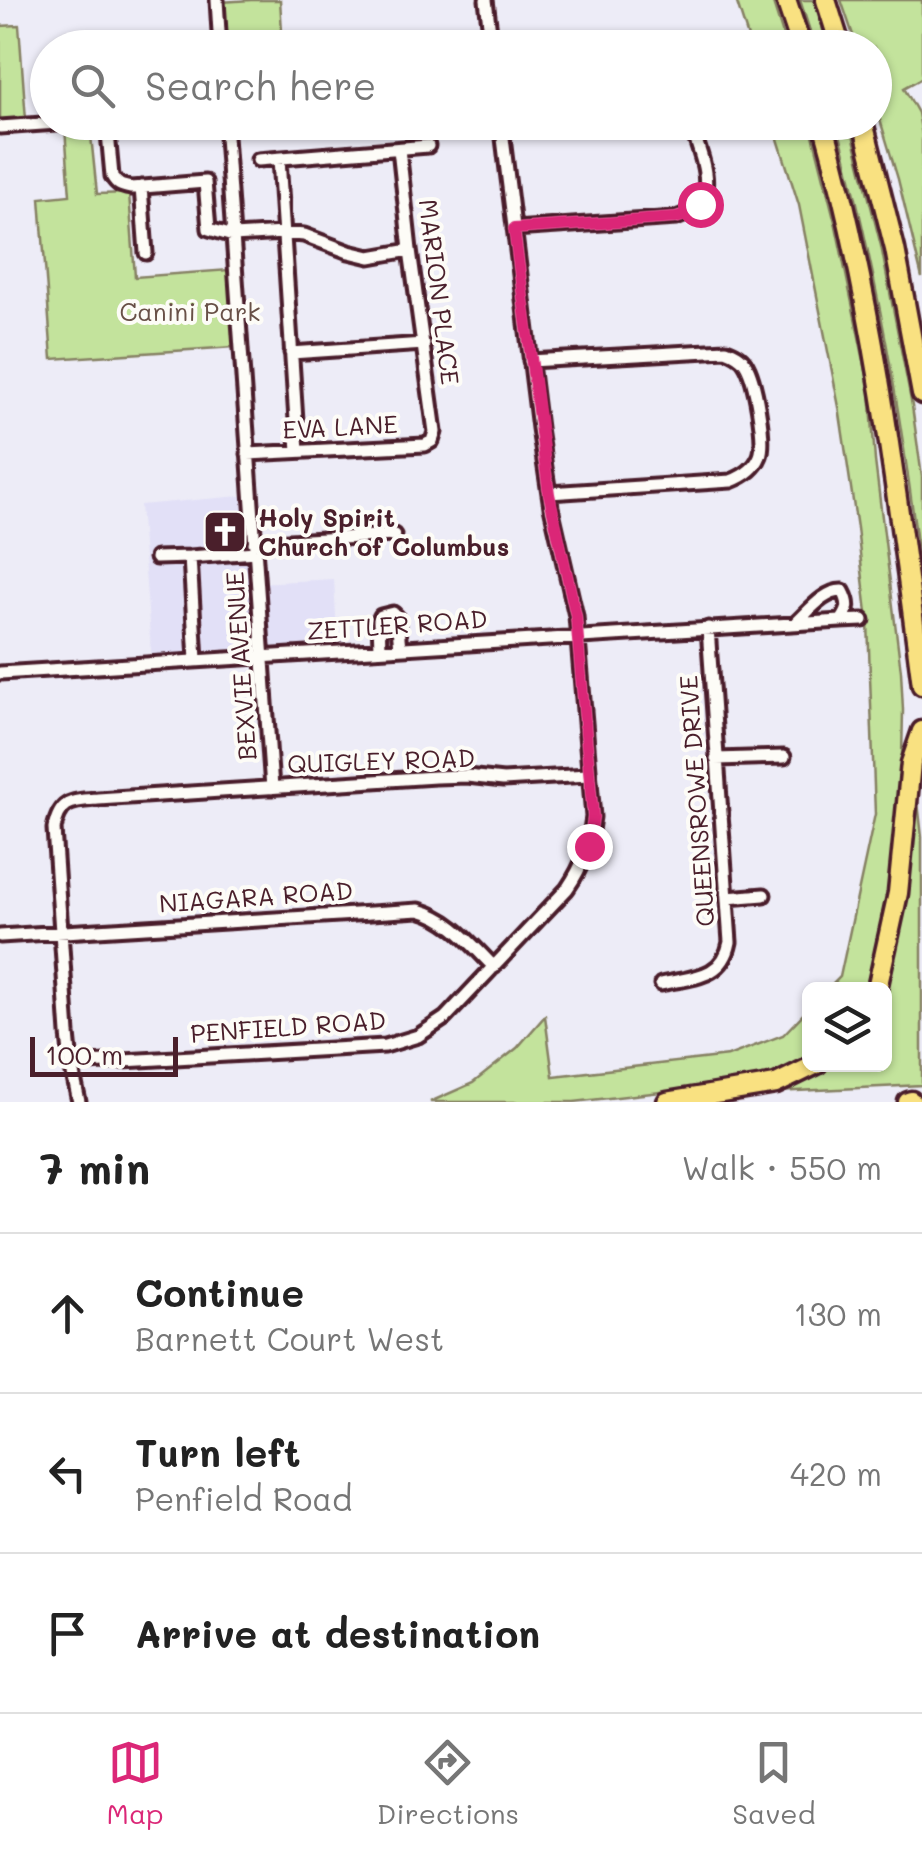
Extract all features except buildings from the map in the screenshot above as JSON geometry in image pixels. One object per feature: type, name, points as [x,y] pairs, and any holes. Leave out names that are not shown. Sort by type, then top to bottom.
[{"type":"highway","points":[[786,0],[796,30]]},
{"type":"highway","points":[[826,0],[835,30]]},
{"type":"highway","points":[[828,140],[856,250],[881,379],[922,685]]},
{"type":"highway","points":[[867,140],[907,306],[922,394]]},
{"type":"highway","points":[[907,306],[922,324]]},
{"type":"highway","points":[[880,982],[898,894],[911,762],[922,731]]},
{"type":"highway","points":[[668,1102],[776,1084],[802,1071]]},
{"type":"street","points":[[217,0],[219,30]]},
{"type":"street","points":[[486,0],[490,30]]},
{"type":"street","points":[[0,127],[30,125]]},
{"type":"street","points":[[109,140],[112,176],[120,186],[141,188],[229,180]]},
{"type":"street","name":"BEXVIE AVENUE","points":[[226,140],[272,788]]},
{"type":"street","name":"PENFIELD ROAD","points":[[71,1064],[385,1046],[418,1036],[445,1018],[567,889],[581,869],[593,817],[576,616],[549,494],[503,140]]},
{"type":"street","points":[[514,229],[690,214],[707,189],[695,140]]},
{"type":"street","points":[[258,160],[428,146]]},
{"type":"street","name":"MARION PLACE","points":[[399,149],[435,432],[432,441]]},
{"type":"street","points":[[279,159],[298,452]]},
{"type":"street","points":[[205,182],[209,229],[233,236],[304,235],[370,257],[410,250]]},
{"type":"street","points":[[141,188],[146,253]]},
{"type":"street","points":[[292,353],[424,344]]},
{"type":"street","points":[[530,361],[726,350],[740,357],[750,374],[762,432],[762,449],[756,465],[741,477],[722,482],[549,494]]},
{"type":"street","name":"EVA LANE","points":[[248,454],[424,445],[432,441]]},
{"type":"street","points":[[156,558],[394,535]]},
{"type":"street","points":[[190,557],[196,660]]},
{"type":"street","points":[[796,623],[836,590],[843,591],[848,600],[848,611],[840,620]]},
{"type":"street","points":[[380,649],[379,620],[393,613],[398,617],[400,648]]},
{"type":"street","name":"ZETTLER ROAD","points":[[0,673],[863,620]]},
{"type":"street","name":"QUEENSROWE DRIVE","points":[[660,984],[718,968],[727,956],[730,942],[708,628]]},
{"type":"street","points":[[716,759],[784,757]]},
{"type":"street","name":"QUIGLEY ROAD","points":[[61,932],[54,829],[58,811],[79,801],[435,777],[504,780],[588,775]]},
{"type":"street","points":[[726,898],[764,895]]},
{"type":"street","name":"NIAGARA ROAD","points":[[0,936],[419,910],[436,915],[455,928],[494,967]]},
{"type":"street","points":[[61,932],[71,1064],[79,1102]]},
{"type":"shaded area","points":[[251,495],[258,583],[334,579],[338,652],[152,664],[140,505]]},
{"type":"green space","points":[[280,0],[282,30],[223,30],[221,2]]},
{"type":"green space","points":[[736,0],[772,0],[782,30],[746,30]]},
{"type":"green space","points":[[800,0],[814,0],[823,30],[810,30]]},
{"type":"green space","points":[[841,0],[922,0],[922,78],[904,88],[918,113],[922,135],[922,278],[886,140],[892,140],[892,30],[851,30]]},
{"type":"green space","points":[[19,25],[26,120],[0,122],[0,26]]},
{"type":"green space","name":"Canini Park","points":[[66,140],[91,140],[97,194],[129,193],[135,277],[229,270],[234,347],[52,359],[40,198],[70,195]]},
{"type":"green space","points":[[778,140],[814,140],[836,226],[870,390],[901,671],[901,806],[878,957],[870,982],[835,982],[840,977],[875,814],[868,621],[839,407],[799,205]]},
{"type":"green space","points":[[841,140],[854,140],[881,246],[912,406],[922,477],[922,585],[888,352]]},
{"type":"green space","points":[[913,802],[918,802],[922,837],[922,1085],[775,1092],[811,1072],[892,1072],[892,982],[885,982]]},
{"type":"green space","points":[[802,1015],[802,1063],[739,1083],[574,1102],[430,1102],[473,1083],[517,1048],[545,1016],[553,1076],[728,1056],[783,1035]]},
{"type":"place","name":"Holy Spirit Church of Columbus","points":[[225,532]]},
{"type":"route","points":[[589,846],[593,817],[576,616],[538,428],[514,229],[676,218],[690,214],[700,204]]}]
